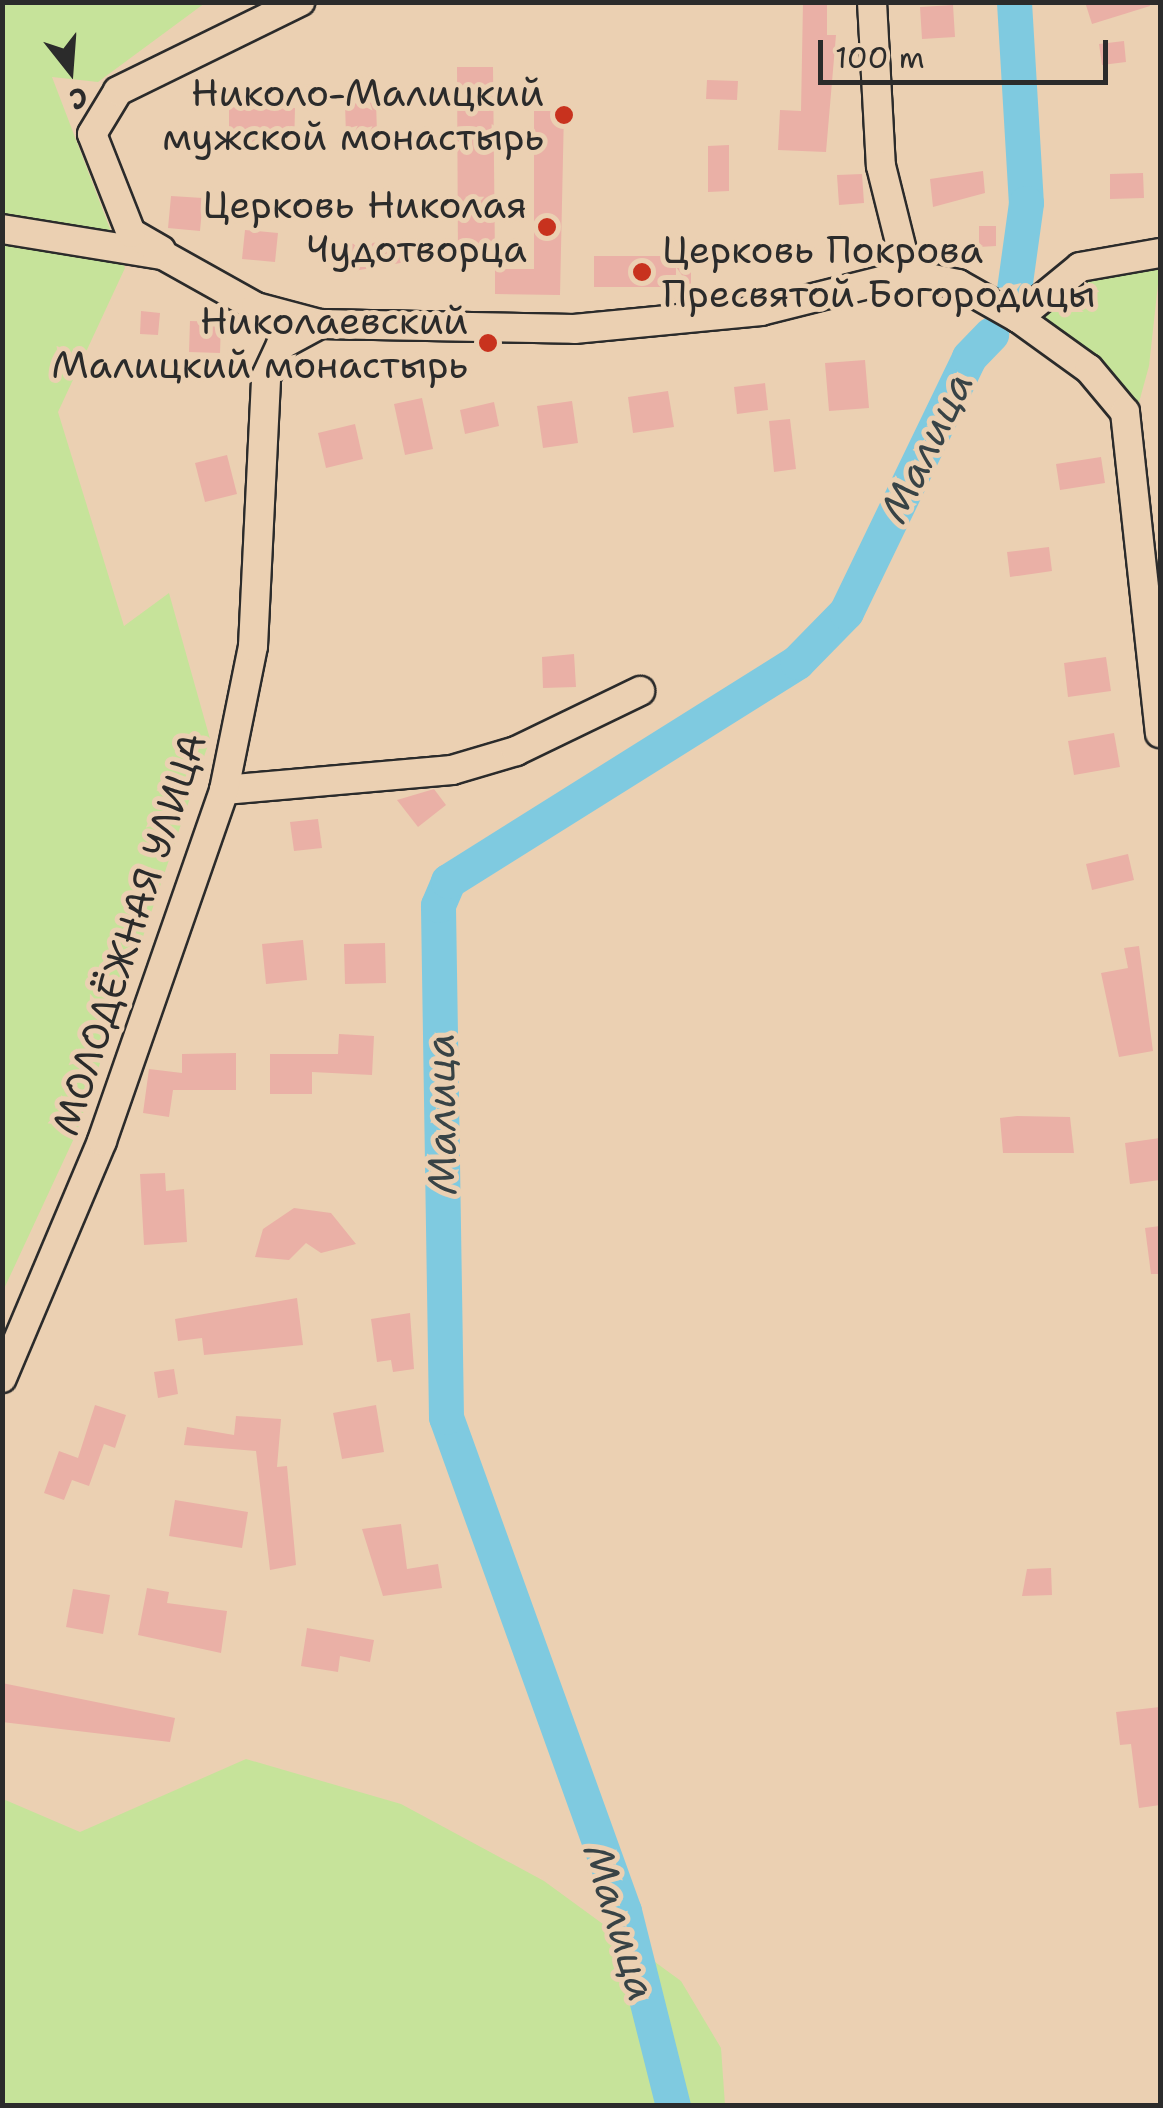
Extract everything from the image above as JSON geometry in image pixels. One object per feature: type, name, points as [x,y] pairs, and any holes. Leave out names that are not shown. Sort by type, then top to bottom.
[{"type":"street","points":[[300,2],[118,91],[92,134],[132,234],[256,307],[320,324],[574,330],[760,311],[908,274],[958,284],[1018,318],[1088,369],[1126,412],[1160,733]]},
{"type":"street","points":[[872,2],[881,166],[908,274]]},
{"type":"street","points":[[2,229],[180,261]]},
{"type":"street","points":[[1018,318],[1080,268],[1160,254]]},
{"type":"street","name":"МОЛОДЁЖНАЯ УЛИЦА","points":[[2,1378],[102,1141],[224,790],[253,646],[266,377],[256,307]]},
{"type":"street","points":[[266,377],[282,345],[320,324]]},
{"type":"street","points":[[224,790],[320,788],[452,770],[516,752],[640,691]]},
{"type":"green space","points":[[3,3],[205,3],[98,82],[52,77],[125,268],[58,412],[124,626],[169,593],[210,739],[76,1134],[3,1291]]},
{"type":"green space","points":[[1160,266],[1149,366],[1138,406],[1042,315],[1094,277]]},
{"type":"green space","points":[[246,1759],[401,1804],[544,1881],[681,1981],[721,2048],[725,2105],[3,2105],[3,1799],[80,1832]]},
{"type":"building","points":[[803,2],[827,2],[827,35],[836,35],[826,152],[778,150],[780,110],[801,111]]},
{"type":"building","points":[[1085,2],[1149,2],[1150,6],[1092,24]]},
{"type":"building","points":[[953,5],[955,37],[922,39],[920,7]]},
{"type":"building","points":[[1124,41],[1126,62],[1102,65],[1099,44]]},
{"type":"building","points":[[457,67],[493,67],[495,259],[458,260]]},
{"type":"building","points":[[707,80],[738,81],[737,100],[706,99]]},
{"type":"building","points":[[376,102],[377,133],[346,135],[345,104]]},
{"type":"building","points":[[229,107],[295,108],[294,150],[229,149]]},
{"type":"building","points":[[534,111],[564,111],[560,295],[495,294],[495,269],[534,269]]},
{"type":"building","points":[[729,145],[729,191],[708,192],[708,146]]},
{"type":"building","points":[[983,171],[985,193],[933,207],[930,179]]},
{"type":"building","points":[[1143,173],[1144,198],[1110,199],[1110,174]]},
{"type":"building","points":[[862,174],[864,203],[839,205],[837,175]]},
{"type":"building","points":[[171,196],[203,198],[200,231],[168,228]]},
{"type":"building","points":[[979,226],[996,226],[996,246],[979,247]]},
{"type":"building","points":[[245,230],[278,233],[275,262],[242,259]]},
{"type":"building","points":[[411,241],[412,261],[348,272],[347,244]]},
{"type":"building","name":"Церковь Покрова Пресвятой Богородицы","points":[[594,256],[691,256],[691,287],[594,287]]},
{"type":"building","points":[[141,311],[160,313],[158,335],[140,334]]},
{"type":"building","points":[[190,321],[221,322],[220,353],[189,352]]},
{"type":"building","points":[[865,360],[869,408],[829,411],[825,363]]},
{"type":"building","points":[[765,383],[768,410],[737,414],[734,387]]},
{"type":"building","points":[[668,391],[674,427],[633,433],[628,397]]},
{"type":"building","points":[[422,398],[433,449],[405,455],[394,404]]},
{"type":"building","points":[[572,401],[578,443],[543,448],[537,406]]},
{"type":"building","points":[[494,402],[499,426],[465,434],[460,410]]},
{"type":"building","points":[[790,419],[796,469],[774,472],[769,421]]},
{"type":"building","points":[[355,424],[363,459],[326,468],[318,433]]},
{"type":"building","points":[[227,455],[237,494],[205,502],[195,463]]},
{"type":"building","points":[[1101,457],[1105,483],[1060,490],[1056,464]]},
{"type":"building","points":[[1049,547],[1052,571],[1010,577],[1007,552]]},
{"type":"building","points":[[574,654],[576,687],[543,688],[542,657]]},
{"type":"building","points":[[1106,657],[1111,691],[1068,697],[1064,663]]},
{"type":"building","points":[[1114,733],[1120,767],[1074,775],[1068,741]]},
{"type":"building","points":[[434,789],[446,805],[418,827],[397,800]]},
{"type":"building","points":[[318,819],[322,848],[294,851],[290,822]]},
{"type":"building","points":[[1128,854],[1134,880],[1092,890],[1086,864]]},
{"type":"building","points":[[303,940],[307,980],[266,984],[262,944]]},
{"type":"building","points":[[385,943],[386,983],[345,984],[344,944]]},
{"type":"building","points":[[1139,946],[1153,1051],[1119,1057],[1101,973],[1128,968],[1124,948]]},
{"type":"building","points":[[339,1034],[374,1036],[372,1075],[312,1072],[312,1094],[270,1094],[270,1054],[338,1054]]},
{"type":"building","points":[[236,1053],[236,1090],[173,1090],[169,1117],[143,1113],[149,1069],[182,1073],[182,1054]]},
{"type":"building","points":[[1070,1117],[1074,1153],[1003,1153],[1000,1118]]},
{"type":"building","points":[[1160,1138],[1160,1180],[1130,1184],[1125,1143]]},
{"type":"building","points":[[165,1173],[166,1191],[184,1189],[187,1242],[144,1245],[140,1174]]},
{"type":"building","points":[[294,1208],[331,1213],[356,1244],[321,1253],[306,1243],[289,1260],[255,1257],[263,1229]]},
{"type":"building","points":[[1160,1226],[1160,1274],[1151,1274],[1145,1228]]},
{"type":"building","points":[[297,1298],[303,1345],[204,1355],[202,1338],[178,1341],[175,1319]]},
{"type":"building","points":[[410,1313],[414,1369],[393,1372],[391,1360],[377,1362],[371,1319]]},
{"type":"building","points":[[174,1369],[178,1394],[158,1398],[154,1372]]},
{"type":"building","points":[[95,1405],[126,1415],[115,1448],[104,1444],[89,1486],[72,1480],[64,1500],[44,1493],[59,1451],[78,1458]]},
{"type":"building","points":[[376,1405],[384,1452],[342,1459],[333,1413]]},
{"type":"building","points":[[236,1416],[281,1419],[277,1467],[287,1466],[296,1565],[270,1570],[256,1451],[184,1445],[187,1427],[234,1435]]},
{"type":"building","points":[[175,1500],[248,1512],[242,1548],[169,1536]]},
{"type":"building","points":[[401,1524],[407,1569],[438,1564],[442,1588],[383,1596],[362,1529]]},
{"type":"building","points":[[1051,1568],[1052,1595],[1022,1596],[1027,1569]]},
{"type":"building","points":[[147,1588],[169,1592],[167,1603],[227,1611],[221,1653],[138,1635]]},
{"type":"building","points":[[73,1589],[110,1595],[103,1634],[66,1627]]},
{"type":"building","points":[[307,1628],[374,1640],[370,1662],[340,1656],[338,1672],[301,1666]]},
{"type":"building","points":[[2,1683],[175,1718],[170,1742],[2,1722]]},
{"type":"building","points":[[1160,1707],[1160,1805],[1139,1808],[1131,1744],[1120,1745],[1116,1712]]},
{"type":"waterway","name":"Малица","points":[[1014,2],[1026,203],[1014,290]]},
{"type":"waterway","name":"Малица","points":[[673,2106],[624,1911],[446,1417],[438,905],[448,881],[797,662],[846,612],[969,357],[991,334]]},
{"type":"place","name":"Николо-Малицкий мужской монастырь","points":[[564,115]]},
{"type":"place","name":"Церковь Николая Чудотворца","points":[[547,227]]},
{"type":"place","name":"Церковь Покрова Пресвятой Богородицы","points":[[642,272]]},
{"type":"place","name":"Николаевский Малицкий монастырь","points":[[488,343]]}]
